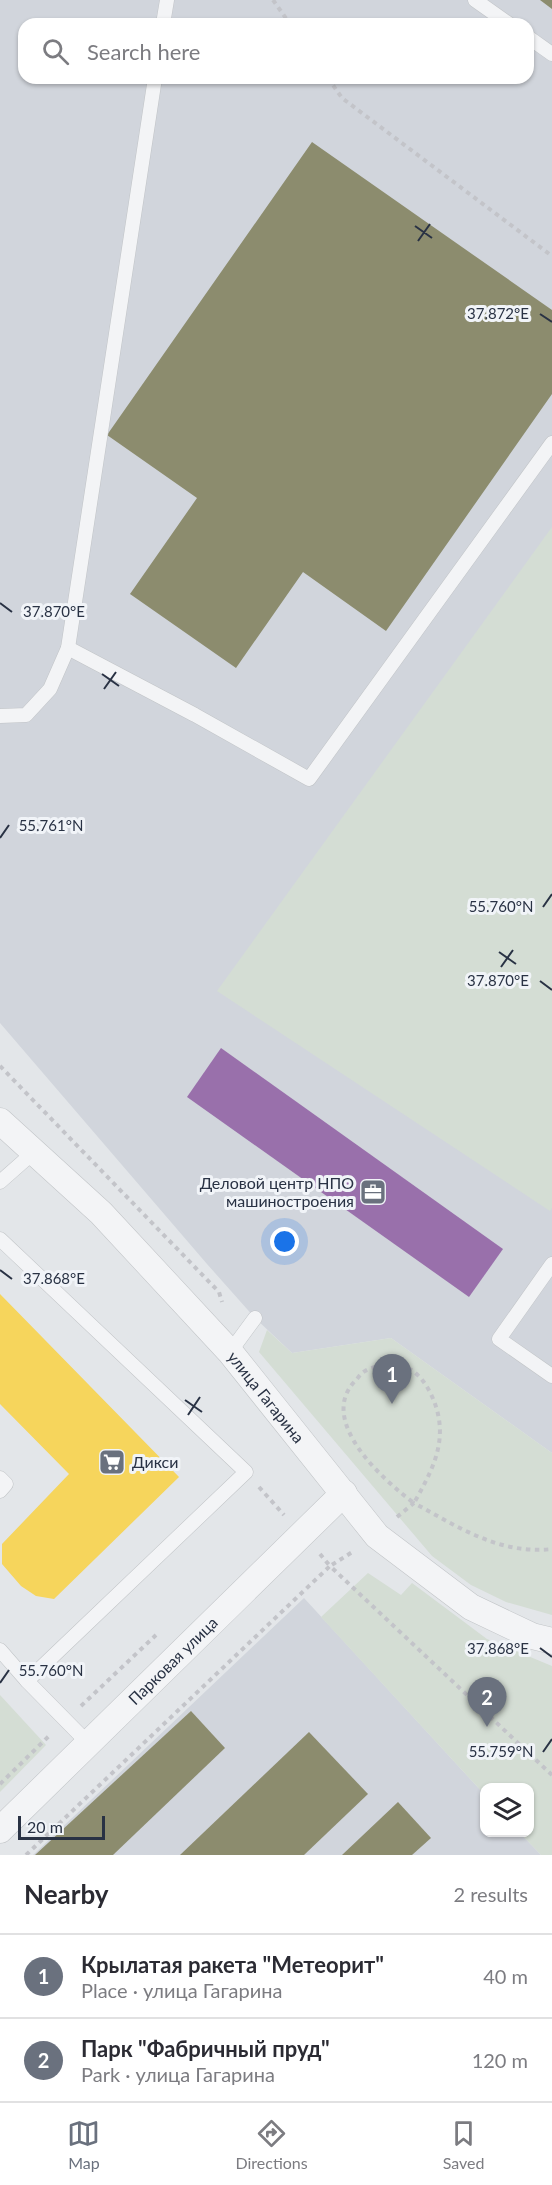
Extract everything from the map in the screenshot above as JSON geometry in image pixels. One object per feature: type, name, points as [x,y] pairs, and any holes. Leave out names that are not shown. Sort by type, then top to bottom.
[{"type":"street","name":"улица Гагарина","points":[[0,1121],[101,1213],[230,1352],[377,1536],[471,1607],[532,1636],[552,1641]]},
{"type":"street","name":"Парковая улица","points":[[0,1830],[344,1493]]},
{"type":"lane","points":[[164,18],[167,0]]},
{"type":"lane","points":[[475,0],[501,18]]},
{"type":"lane","points":[[534,41],[552,54]]},
{"type":"lane","points":[[0,716],[26,715],[50,689],[68,648],[154,84]]},
{"type":"lane","points":[[68,648],[309,779],[552,443]]},
{"type":"lane","points":[[0,1182],[34,1152]]},
{"type":"lane","points":[[0,1239],[246,1472],[27,1681]]},
{"type":"lane","points":[[552,1264],[499,1339],[552,1376]]},
{"type":"lane","points":[[230,1352],[255,1318]]},
{"type":"lane","points":[[0,1478],[6,1484],[0,1491]]},
{"type":"lane","points":[[0,1650],[88,1743]]},
{"type":"path","points":[[273,0],[286,18]]},
{"type":"path","points":[[332,84],[342,98],[552,256]]},
{"type":"path","points":[[392,1522],[414,1503],[431,1473],[440,1444],[440,1417],[430,1390],[413,1371],[391,1362],[365,1371],[347,1390],[343,1413],[353,1440],[375,1468],[392,1487],[414,1503],[480,1539],[532,1551],[552,1549]]},
{"type":"path","points":[[275,1522],[284,1514]]},
{"type":"path","points":[[26,1855],[330,1566],[552,1775]]},
{"type":"path","points":[[0,1784],[162,1630]]},
{"type":"shaded area","points":[[0,0],[552,0],[552,1453],[391,1338],[292,1353],[255,1318],[0,1023]]},
{"type":"shaded area","points":[[552,527],[552,1208],[550,1211],[217,991]]},
{"type":"shaded area","points":[[267,1330],[292,1353],[391,1338],[552,1453],[552,1615],[506,1602],[471,1585],[432,1556],[259,1352]]},
{"type":"shaded area","points":[[368,1573],[401,1595],[412,1583],[487,1639],[552,1666],[552,1855],[541,1855],[524,1837],[534,1837],[534,1783],[480,1783],[480,1790],[321,1617]]},
{"type":"shaded area","points":[[304,1598],[480,1790],[480,1837],[524,1837],[541,1855],[33,1855]]},
{"type":"shaded area","points":[[0,1695],[46,1745],[0,1792]]},
{"type":"building: Homes","points":[[0,1294],[179,1477],[54,1599],[36,1596],[21,1586],[2,1564],[2,1544],[69,1474],[0,1404]]},
{"type":"building: Offices","name":"Деловой центр НПО машиностроения","points":[[221,1048],[503,1249],[469,1297],[187,1097]]},
{"type":"building: Industry","points":[[540,0],[552,0],[552,9]]},
{"type":"building: Industry","points":[[312,142],[552,310],[552,394],[386,631],[303,572],[236,668],[130,594],[197,498],[107,435]]},
{"type":"building: Industry","points":[[191,1711],[225,1748],[113,1855],[35,1855]]},
{"type":"building: Industry","points":[[309,1732],[368,1794],[304,1855],[180,1855]]},
{"type":"building: Industry","points":[[398,1802],[431,1838],[412,1855],[342,1855]]},
{"type":"place","name":"Деловой центр НПО машиностроения","points":[[373,1192]]},
{"type":"place","name":"Крылатая ракета \"Метеорит\"","points":[[392,1404]]},
{"type":"place","name":"Дикси","points":[[112,1462]]},
{"type":"place","name":"Парк \"Фабричный пруд\"","points":[[487,1727]]}]
